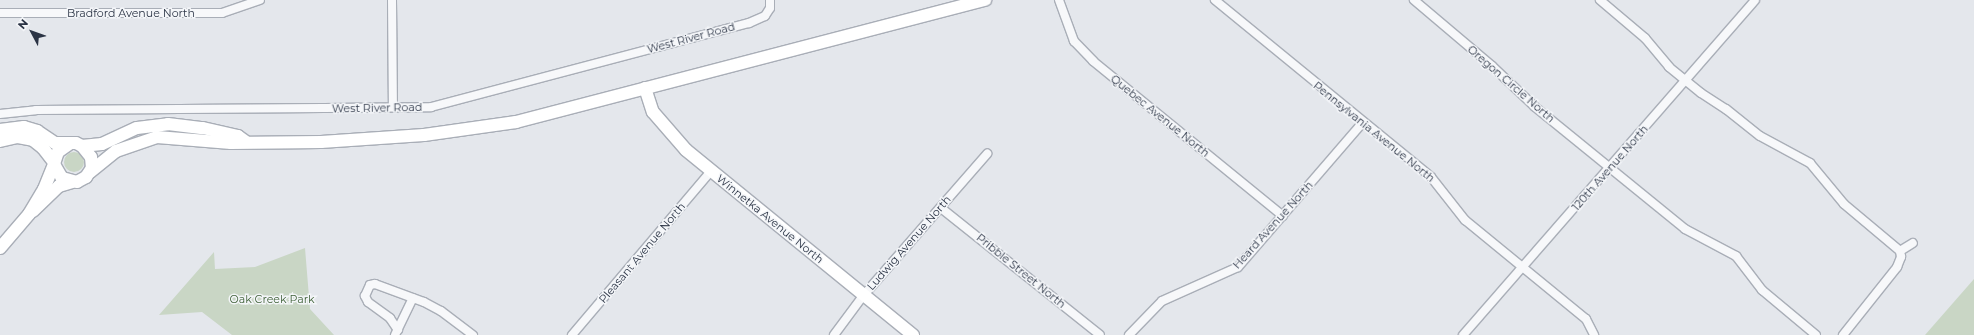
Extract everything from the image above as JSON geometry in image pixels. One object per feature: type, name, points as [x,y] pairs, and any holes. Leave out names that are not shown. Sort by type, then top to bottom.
[{"type":"main road","points":[[29,214],[44,202],[56,188],[82,180],[116,151],[144,140],[170,137],[232,143],[321,142],[454,131],[550,114],[985,0]]},
{"type":"main road","name":"Winnetka Avenue North","points":[[645,88],[649,105],[661,124],[711,171],[863,296],[914,335]]},
{"type":"main road","points":[[0,130],[11,127],[31,128],[55,143],[82,146],[102,144],[137,128],[168,124],[203,128],[238,136],[246,142]]},
{"type":"main road","points":[[0,141],[18,137],[32,140],[43,148],[54,163],[62,178],[72,182]]},
{"type":"main road","points":[[0,248],[29,214],[44,189],[58,152],[70,144]]},
{"type":"main road","points":[[82,146],[91,157],[90,172]]},
{"type":"street","name":"Bradford Avenue North","points":[[0,13],[222,12],[260,0]]},
{"type":"street","points":[[392,0],[393,106]]},
{"type":"street","name":"West River Road","points":[[0,114],[36,110],[282,110],[393,106],[415,109],[461,100],[749,22],[765,16],[770,8],[770,0]]},
{"type":"street","name":"Quebec Avenue North","points":[[1059,0],[1071,34],[1088,57],[1283,216]]},
{"type":"street","name":"Pennsylvania Avenue North","points":[[1215,0],[1431,177],[1465,220],[1586,319],[1594,335]]},
{"type":"street","name":"Oregon Circle North","points":[[1414,0],[1492,66],[1535,107],[1685,229],[1736,256],[1762,290],[1816,335]]},
{"type":"street","points":[[1600,0],[1645,38],[1666,64],[1685,80],[1760,136],[1810,162],[1844,204],[1900,251]]},
{"type":"street","name":"120th Avenue North","points":[[1463,335],[1755,0]]},
{"type":"street","name":"Heard Avenue North","points":[[1130,335],[1162,301],[1238,267],[1363,122]]},
{"type":"street","name":"Ludwig Avenue North","points":[[834,335],[863,296],[987,154]]},
{"type":"street","name":"Pleasant Avenue North","points":[[572,335],[711,171]]},
{"type":"street","name":"Pribble Street North","points":[[941,208],[1100,335]]},
{"type":"street","points":[[1843,335],[1897,267],[1900,251],[1913,243]]},
{"type":"street","points":[[397,332],[390,318],[368,302],[367,290],[375,284],[413,298],[441,311],[473,335]]},
{"type":"street","points":[[397,332],[413,298]]},
{"type":"green space","points":[[74,152],[81,155],[84,162],[81,169],[74,172],[67,169],[64,162],[67,155]]},
{"type":"green space","name":"Oak Creek Park","points":[[305,248],[310,309],[334,335],[232,335],[202,312],[159,315],[214,252],[215,269],[255,267]]},
{"type":"green space","points":[[1974,279],[1974,335],[1925,335]]}]
